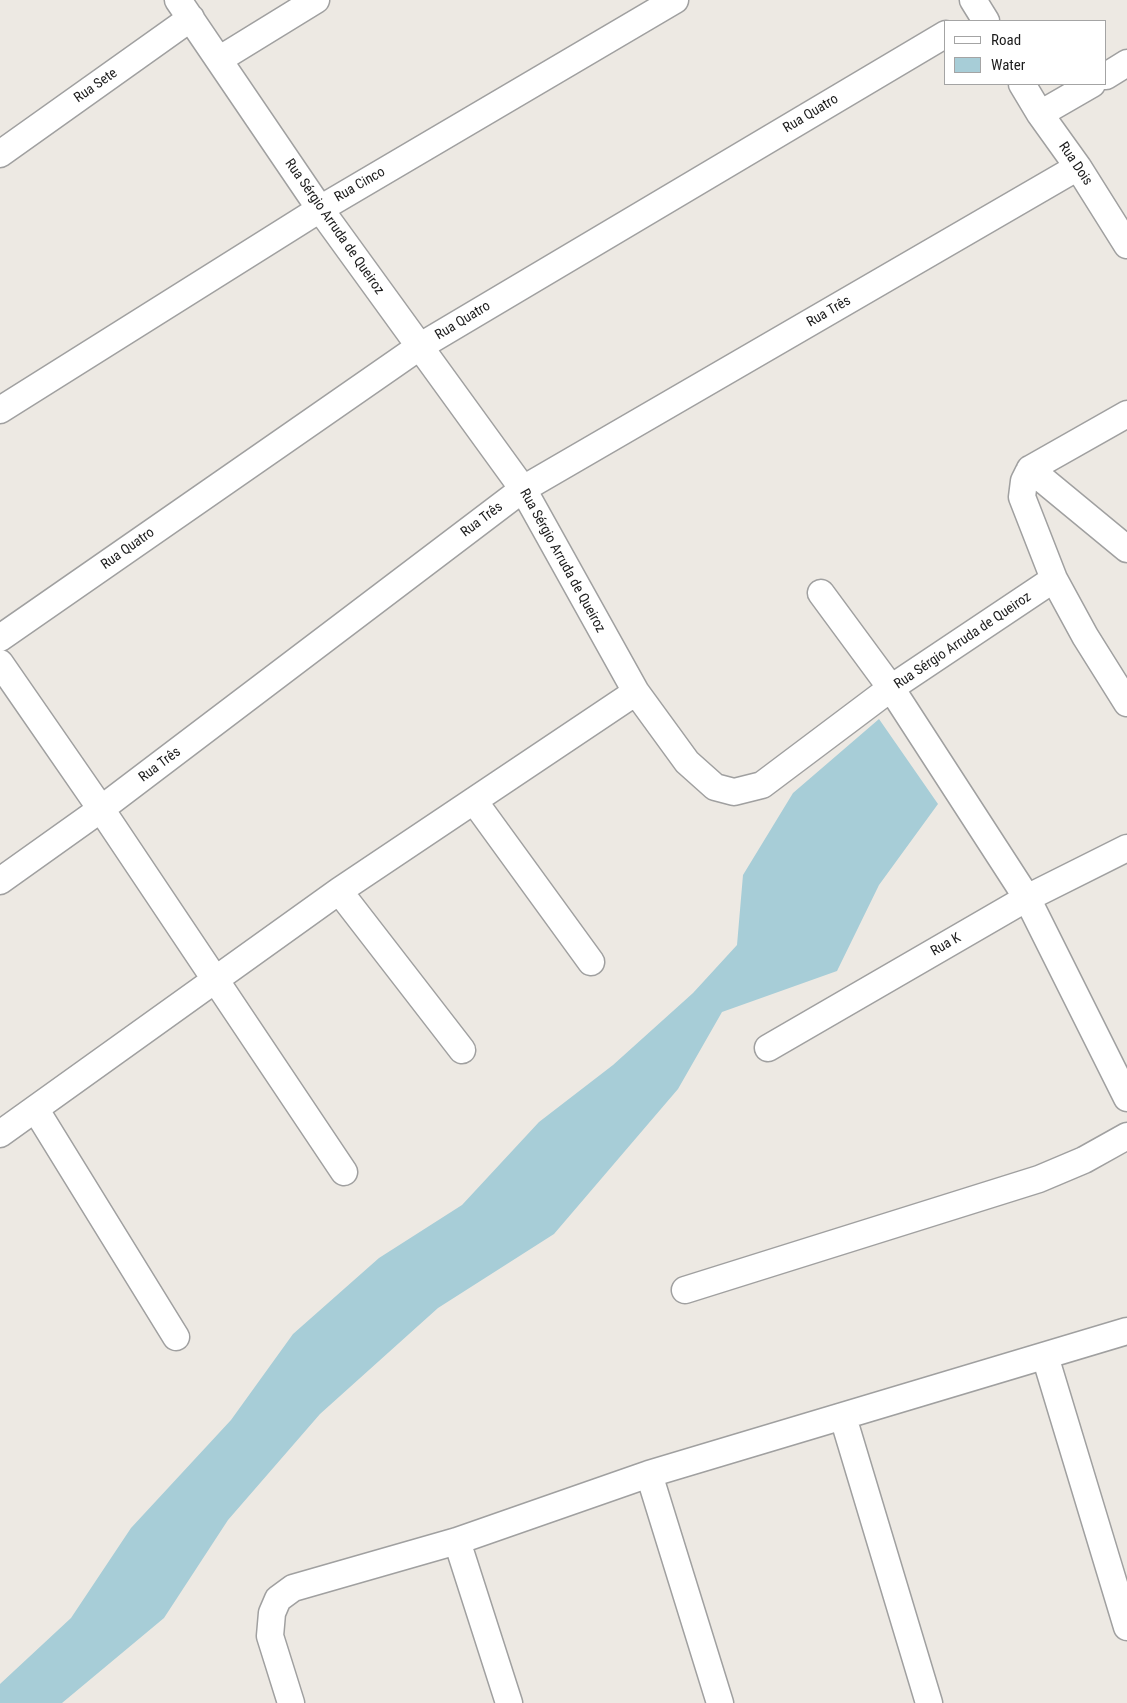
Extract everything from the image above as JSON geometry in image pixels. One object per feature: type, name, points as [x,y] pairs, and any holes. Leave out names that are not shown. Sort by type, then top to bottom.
[{"type":"street","points":[[220,59],[316,0]]},
{"type":"street","name":"Rua Cinco","points":[[0,410],[320,209],[675,0]]},
{"type":"street","name":"Rua Sérgio Arruda de Queiroz","points":[[185,9],[320,209],[523,489],[636,692],[686,762],[714,787],[734,792],[762,785],[891,688],[1054,579]]},
{"type":"street","name":"Rua Sete","points":[[0,154],[185,9]]},
{"type":"street","name":"Rua Quatro","points":[[0,638],[419,346],[944,35]]},
{"type":"street","points":[[1107,75],[1127,63]]},
{"type":"street","name":"Rua Dois","points":[[1023,85],[1040,114],[1078,167],[1127,245]]},
{"type":"street","points":[[1040,114],[1090,85]]},
{"type":"street","name":"Rua Três","points":[[0,881],[101,809],[523,489],[1078,167]]},
{"type":"street","points":[[1127,414],[1030,469],[1024,481],[1022,497],[1054,579],[1085,636],[1127,703]]},
{"type":"street","points":[[1030,469],[1127,549]]},
{"type":"street","points":[[821,593],[891,688],[1027,898],[1127,1098]]},
{"type":"street","points":[[0,663],[101,809],[344,1172]]},
{"type":"street","points":[[0,1134],[339,891],[636,692]]},
{"type":"street","points":[[474,801],[591,962]]},
{"type":"street","name":"Rua K","points":[[768,1048],[1027,898],[1127,848]]},
{"type":"street","points":[[339,891],[462,1050]]},
{"type":"street","points":[[36,1110],[176,1337]]},
{"type":"street","points":[[685,1290],[1040,1179],[1084,1160],[1127,1136]]},
{"type":"street","points":[[291,1703],[270,1636],[272,1613],[278,1599],[293,1588],[456,1541],[649,1474],[1127,1332]]},
{"type":"street","points":[[1044,1356],[1127,1627]]},
{"type":"street","points":[[843,1417],[929,1703]]},
{"type":"street","points":[[649,1474],[720,1703]]},
{"type":"street","points":[[456,1541],[509,1703]]},
{"type":"water","points":[[879,719],[938,804],[879,885],[837,971],[722,1012],[678,1089],[554,1234],[438,1308],[320,1414],[228,1520],[164,1618],[62,1703],[0,1703],[0,1684],[71,1618],[131,1528],[231,1420],[293,1334],[379,1258],[462,1205],[539,1122],[613,1065],[693,993],[737,945],[743,875],[793,793]]}]
